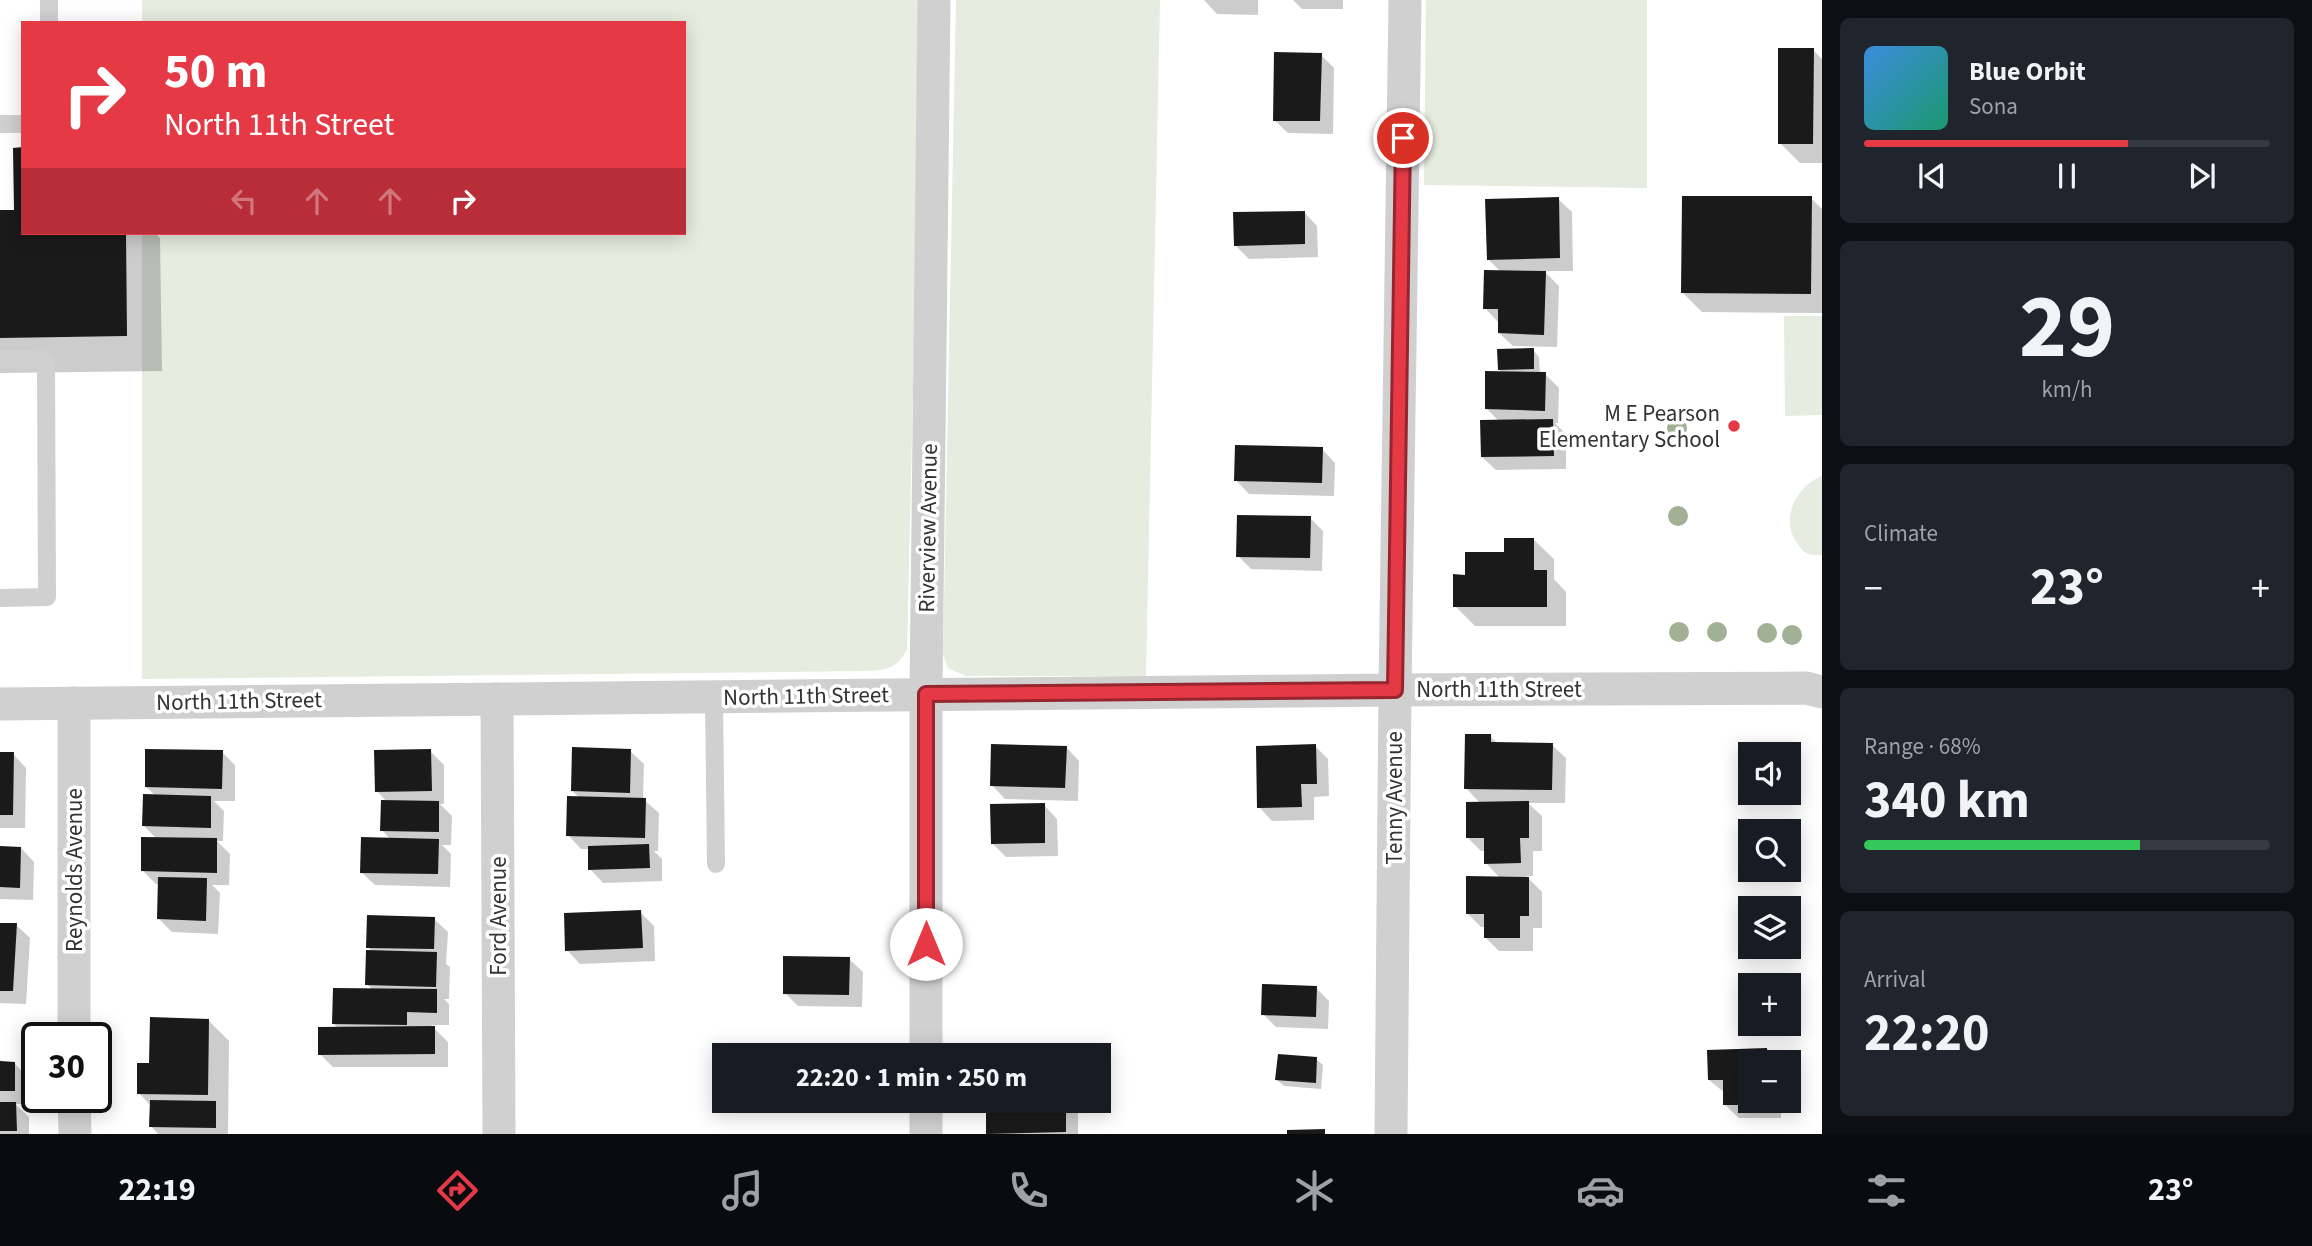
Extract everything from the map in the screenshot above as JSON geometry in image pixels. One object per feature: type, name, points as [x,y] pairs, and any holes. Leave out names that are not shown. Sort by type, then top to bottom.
[{"type":"street","name":"Riverview Avenue","points":[[926,1043],[926,694],[934,0]]},
{"type":"street","name":"Tenny Avenue","points":[[1391,1134],[1405,0]]},
{"type":"street","name":"North 11th Street","points":[[0,704],[1395,690],[1806,688],[1822,692]]},
{"type":"street","name":"Ford Avenue","points":[[497,699],[499,1134]]},
{"type":"street","name":"Reynolds Avenue","points":[[74,703],[74,1022]]},
{"type":"street","points":[[75,1113],[75,1134]]},
{"type":"street","points":[[926,1113],[926,1134]]},
{"type":"lane","points":[[49,0],[49,21]]},
{"type":"lane","points":[[0,124],[21,124]]},
{"type":"lane","points":[[0,359],[46,360],[47,597],[0,598]]},
{"type":"lane","points":[[714,697],[716,864]]},
{"type":"shaded area","points":[[142,0],[922,0],[907,649],[899,661],[886,669],[866,671],[142,679],[142,235],[686,235],[686,21],[142,21]]},
{"type":"shaded area","points":[[956,0],[1160,0],[1146,676],[966,676],[948,668],[943,655]]},
{"type":"shaded area","points":[[1426,0],[1647,0],[1647,188],[1424,185]]},
{"type":"shaded area","points":[[1784,316],[1822,316],[1822,415],[1785,416]]},
{"type":"shaded area","points":[[1822,476],[1822,555],[1813,555],[1803,551],[1795,540],[1791,531],[1791,512],[1805,487]]},
{"type":"building","points":[[1778,48],[1814,48],[1813,144],[1778,144]]},
{"type":"building","points":[[1274,52],[1322,53],[1320,121],[1273,121]]},
{"type":"building","points":[[21,147],[21,235],[126,235],[127,336],[0,338],[0,210],[14,210],[13,148]]},
{"type":"building","points":[[1682,196],[1812,196],[1811,294],[1681,293]]},
{"type":"building","points":[[1559,197],[1560,258],[1487,260],[1485,199]]},
{"type":"building","points":[[1305,211],[1305,244],[1234,246],[1233,212]]},
{"type":"building","points":[[1484,270],[1546,271],[1544,335],[1498,333],[1498,309],[1483,309]]},
{"type":"building","points":[[1534,348],[1534,369],[1498,370],[1497,349]]},
{"type":"building","points":[[1485,371],[1546,372],[1545,411],[1485,409]]},
{"type":"building","points":[[1553,419],[1554,456],[1481,457],[1480,420]]},
{"type":"building","points":[[1235,445],[1323,447],[1322,483],[1234,481]]},
{"type":"building","points":[[1237,515],[1311,516],[1310,558],[1236,557]]},
{"type":"building","points":[[1504,538],[1534,538],[1534,570],[1547,570],[1547,607],[1453,607],[1453,574],[1465,575],[1465,552],[1504,552]]},
{"type":"building","points":[[1465,734],[1491,734],[1491,742],[1553,743],[1552,790],[1464,789]]},
{"type":"building","points":[[991,744],[1067,746],[1065,788],[990,786]]},
{"type":"building","points":[[1316,744],[1317,784],[1301,784],[1302,807],[1257,808],[1256,746]]},
{"type":"building","points":[[572,747],[631,749],[630,793],[571,791]]},
{"type":"building","points":[[145,749],[223,750],[222,789],[145,787]]},
{"type":"building","points":[[431,749],[432,791],[375,792],[374,750]]},
{"type":"building","points":[[0,752],[14,752],[13,815],[0,815]]},
{"type":"building","points":[[143,794],[211,796],[211,828],[142,826]]},
{"type":"building","points":[[567,796],[646,798],[645,838],[566,836]]},
{"type":"building","points":[[381,800],[439,801],[439,832],[380,831]]},
{"type":"building","points":[[1529,801],[1529,838],[1520,838],[1521,863],[1484,864],[1484,838],[1466,838],[1466,802]]},
{"type":"building","points":[[1045,803],[1045,843],[991,844],[990,804]]},
{"type":"building","points":[[141,837],[217,838],[217,873],[141,871]]},
{"type":"building","points":[[361,837],[439,839],[438,874],[360,873]]},
{"type":"building","points":[[649,844],[650,868],[588,870],[588,846]]},
{"type":"building","points":[[0,846],[21,847],[20,888],[0,887]]},
{"type":"building","points":[[1466,876],[1529,877],[1529,916],[1520,916],[1520,938],[1484,938],[1484,914],[1466,914]]},
{"type":"building","points":[[158,877],[207,878],[206,921],[157,919]]},
{"type":"building","points":[[641,910],[643,948],[565,951],[564,913]]},
{"type":"building","points":[[367,915],[435,917],[434,949],[366,948]]},
{"type":"building","points":[[0,923],[17,923],[13,991],[0,991]]},
{"type":"building","points":[[366,950],[437,952],[436,987],[365,985]]},
{"type":"building","points":[[783,956],[850,957],[849,995],[783,994]]},
{"type":"building","points":[[1262,984],[1317,986],[1316,1017],[1261,1015]]},
{"type":"building","points":[[333,988],[437,989],[437,1013],[407,1012],[407,1025],[332,1024]]},
{"type":"building","points":[[150,1017],[209,1019],[208,1095],[137,1094],[137,1063],[149,1063]]},
{"type":"building","points":[[435,1026],[435,1054],[318,1055],[318,1027]]},
{"type":"building","points":[[1767,1048],[1738,1050],[1738,1105],[1723,1105],[1723,1080],[1708,1080],[1707,1050]]},
{"type":"building","points":[[1278,1054],[1317,1057],[1316,1083],[1275,1080]]},
{"type":"building","points":[[0,1061],[15,1062],[15,1091],[0,1091]]},
{"type":"building","points":[[150,1100],[216,1101],[216,1128],[149,1127]]},
{"type":"building","points":[[0,1102],[16,1102],[17,1131],[0,1131]]},
{"type":"building","points":[[986,1113],[1066,1113],[1066,1132],[986,1134]]},
{"type":"building","points":[[1325,1129],[1325,1134],[1287,1134],[1287,1130]]},
{"type":"place","name":"M E Pearson Elementary School","points":[[1734,426]]},
{"type":"route","points":[[926,944],[926,694],[1395,690],[1403,138]]}]
